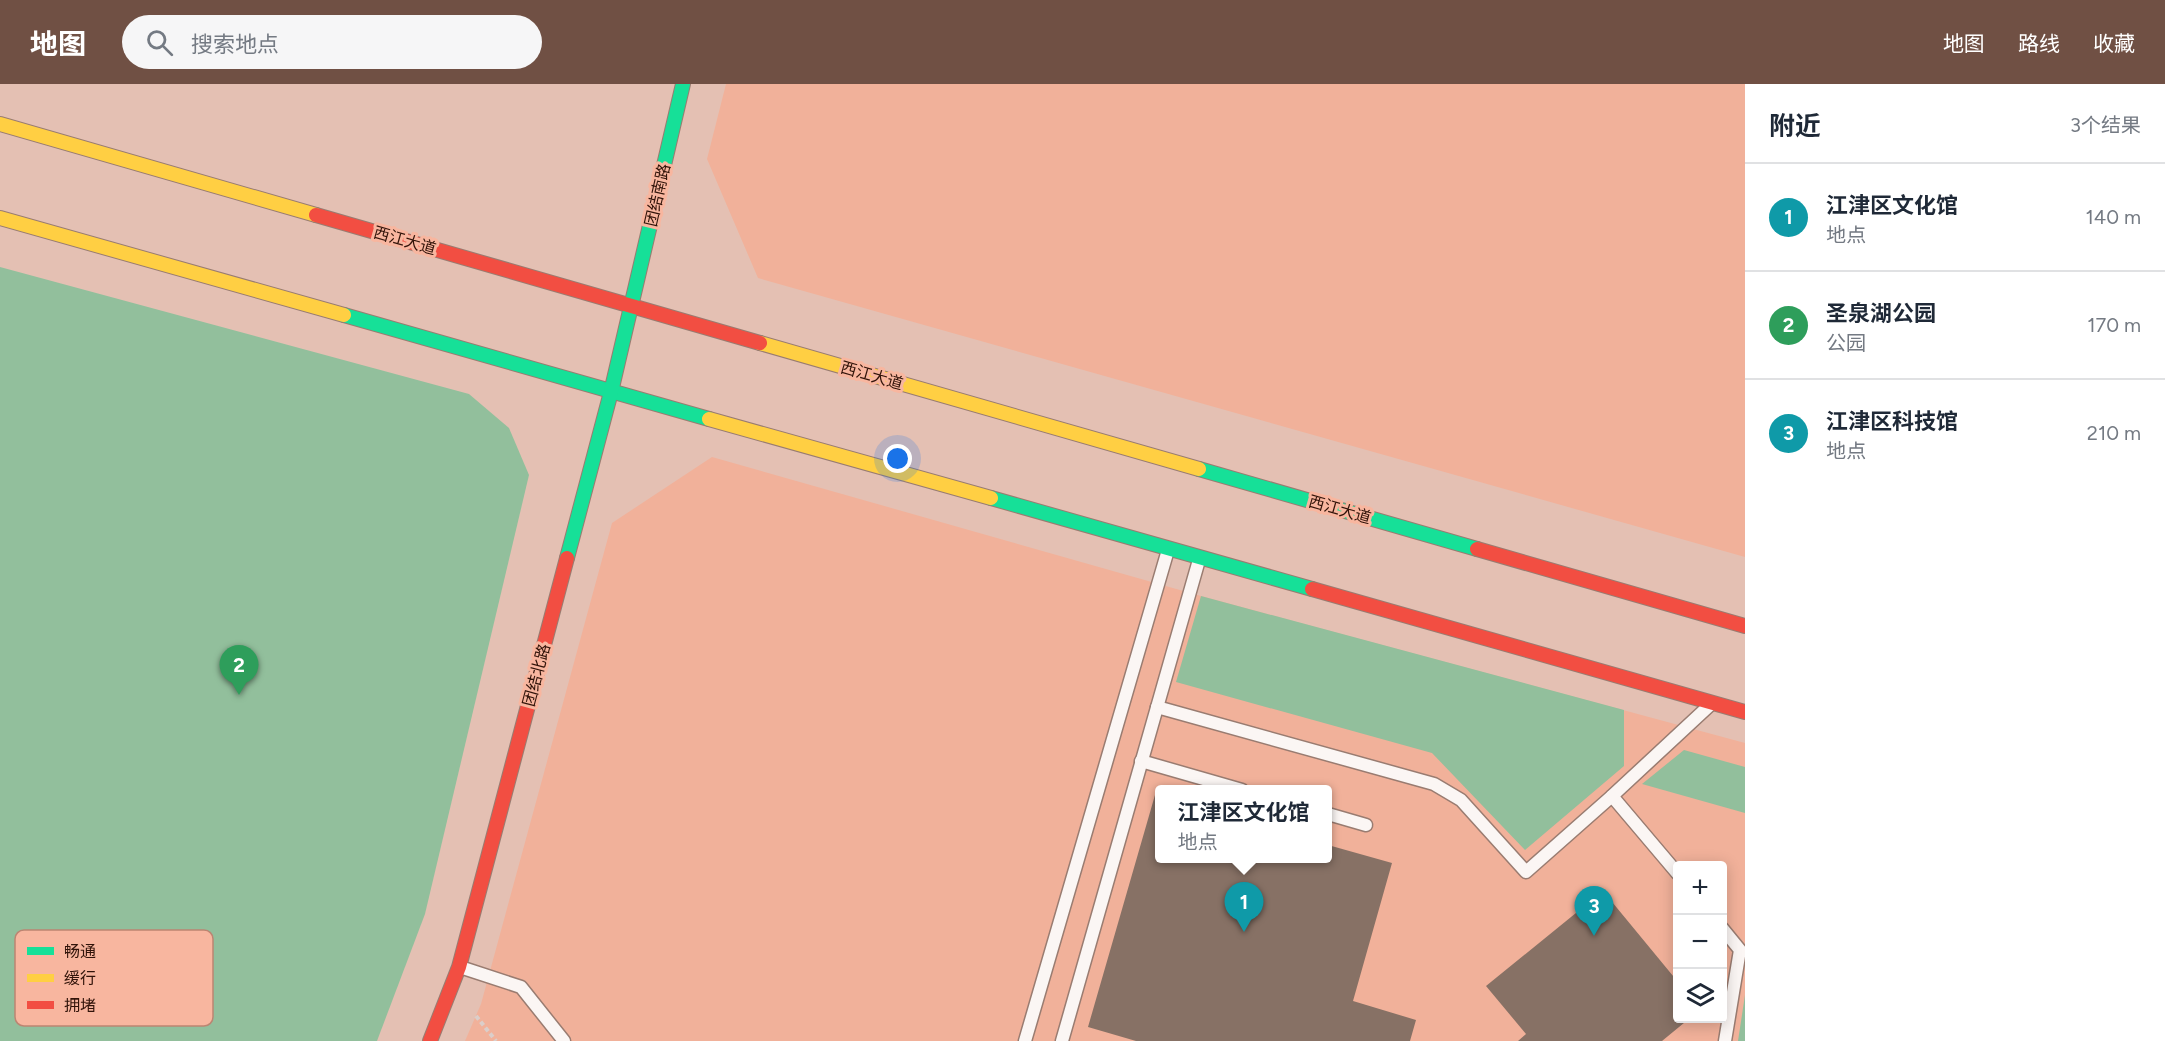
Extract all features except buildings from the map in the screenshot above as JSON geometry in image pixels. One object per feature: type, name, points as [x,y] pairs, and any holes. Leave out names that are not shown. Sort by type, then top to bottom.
[{"type":"main road","name":"团结南路","points":[[632,306],[683,84]]},
{"type":"main road","name":"西江大道","points":[[0,124],[1745,626]]},
{"type":"main road","points":[[0,218],[1745,712]]},
{"type":"main road","name":"团结北路","points":[[429,1041],[459,966],[632,306]]},
{"type":"lane","points":[[1025,1041],[1168,549]]},
{"type":"lane","points":[[1062,1041],[1200,558]]},
{"type":"lane","points":[[1157,707],[1434,784],[1461,800],[1526,872],[1713,703]]},
{"type":"lane","points":[[1142,761],[1228,785]]},
{"type":"lane","points":[[1612,796],[1673,869]]},
{"type":"lane","points":[[1332,815],[1366,825]]},
{"type":"lane","points":[[1725,1041],[1740,950],[1727,934]]},
{"type":"lane","points":[[459,966],[521,987],[564,1041]]},
{"type":"path","points":[[476,1016],[496,1041]]},
{"type":"shaded area","points":[[726,84],[1745,84],[1745,557],[758,278],[707,159]]},
{"type":"shaded area","points":[[712,457],[1201,596],[1745,743],[1745,1041],[465,1041],[481,1004],[612,523]]},
{"type":"green space","points":[[0,267],[469,394],[509,428],[529,475],[425,914],[377,1041],[0,1041]]},
{"type":"green space","points":[[1201,596],[1624,710],[1624,766],[1525,850],[1432,753],[1176,682]]},
{"type":"green space","points":[[1684,750],[1745,767],[1745,813],[1642,784]]},
{"type":"green space","points":[[1745,995],[1745,1041],[1738,1041]]},
{"type":"traffic: fast","points":[[567,558],[611,392],[683,84]]},
{"type":"traffic: fast","points":[[344,315],[709,419]]},
{"type":"traffic: fast","points":[[1199,469],[1477,549]]},
{"type":"traffic: fast","points":[[991,498],[1312,589]]},
{"type":"traffic: slow","points":[[0,124],[316,215]]},
{"type":"traffic: slow","points":[[0,218],[344,315]]},
{"type":"traffic: slow","points":[[760,343],[1199,469]]},
{"type":"traffic: slow","points":[[709,419],[991,498]]},
{"type":"traffic: jam","points":[[316,215],[760,343]]},
{"type":"traffic: jam","points":[[1477,549],[1745,626]]},
{"type":"traffic: jam","points":[[430,1041],[459,967],[567,558]]},
{"type":"traffic: jam","points":[[1312,589],[1745,712]]},
{"type":"place","name":"圣泉湖公园","points":[[239,695]]},
{"type":"place","name":"江津区文化馆","points":[[1244,932]]},
{"type":"place","name":"江津区科技馆","points":[[1594,936]]}]
